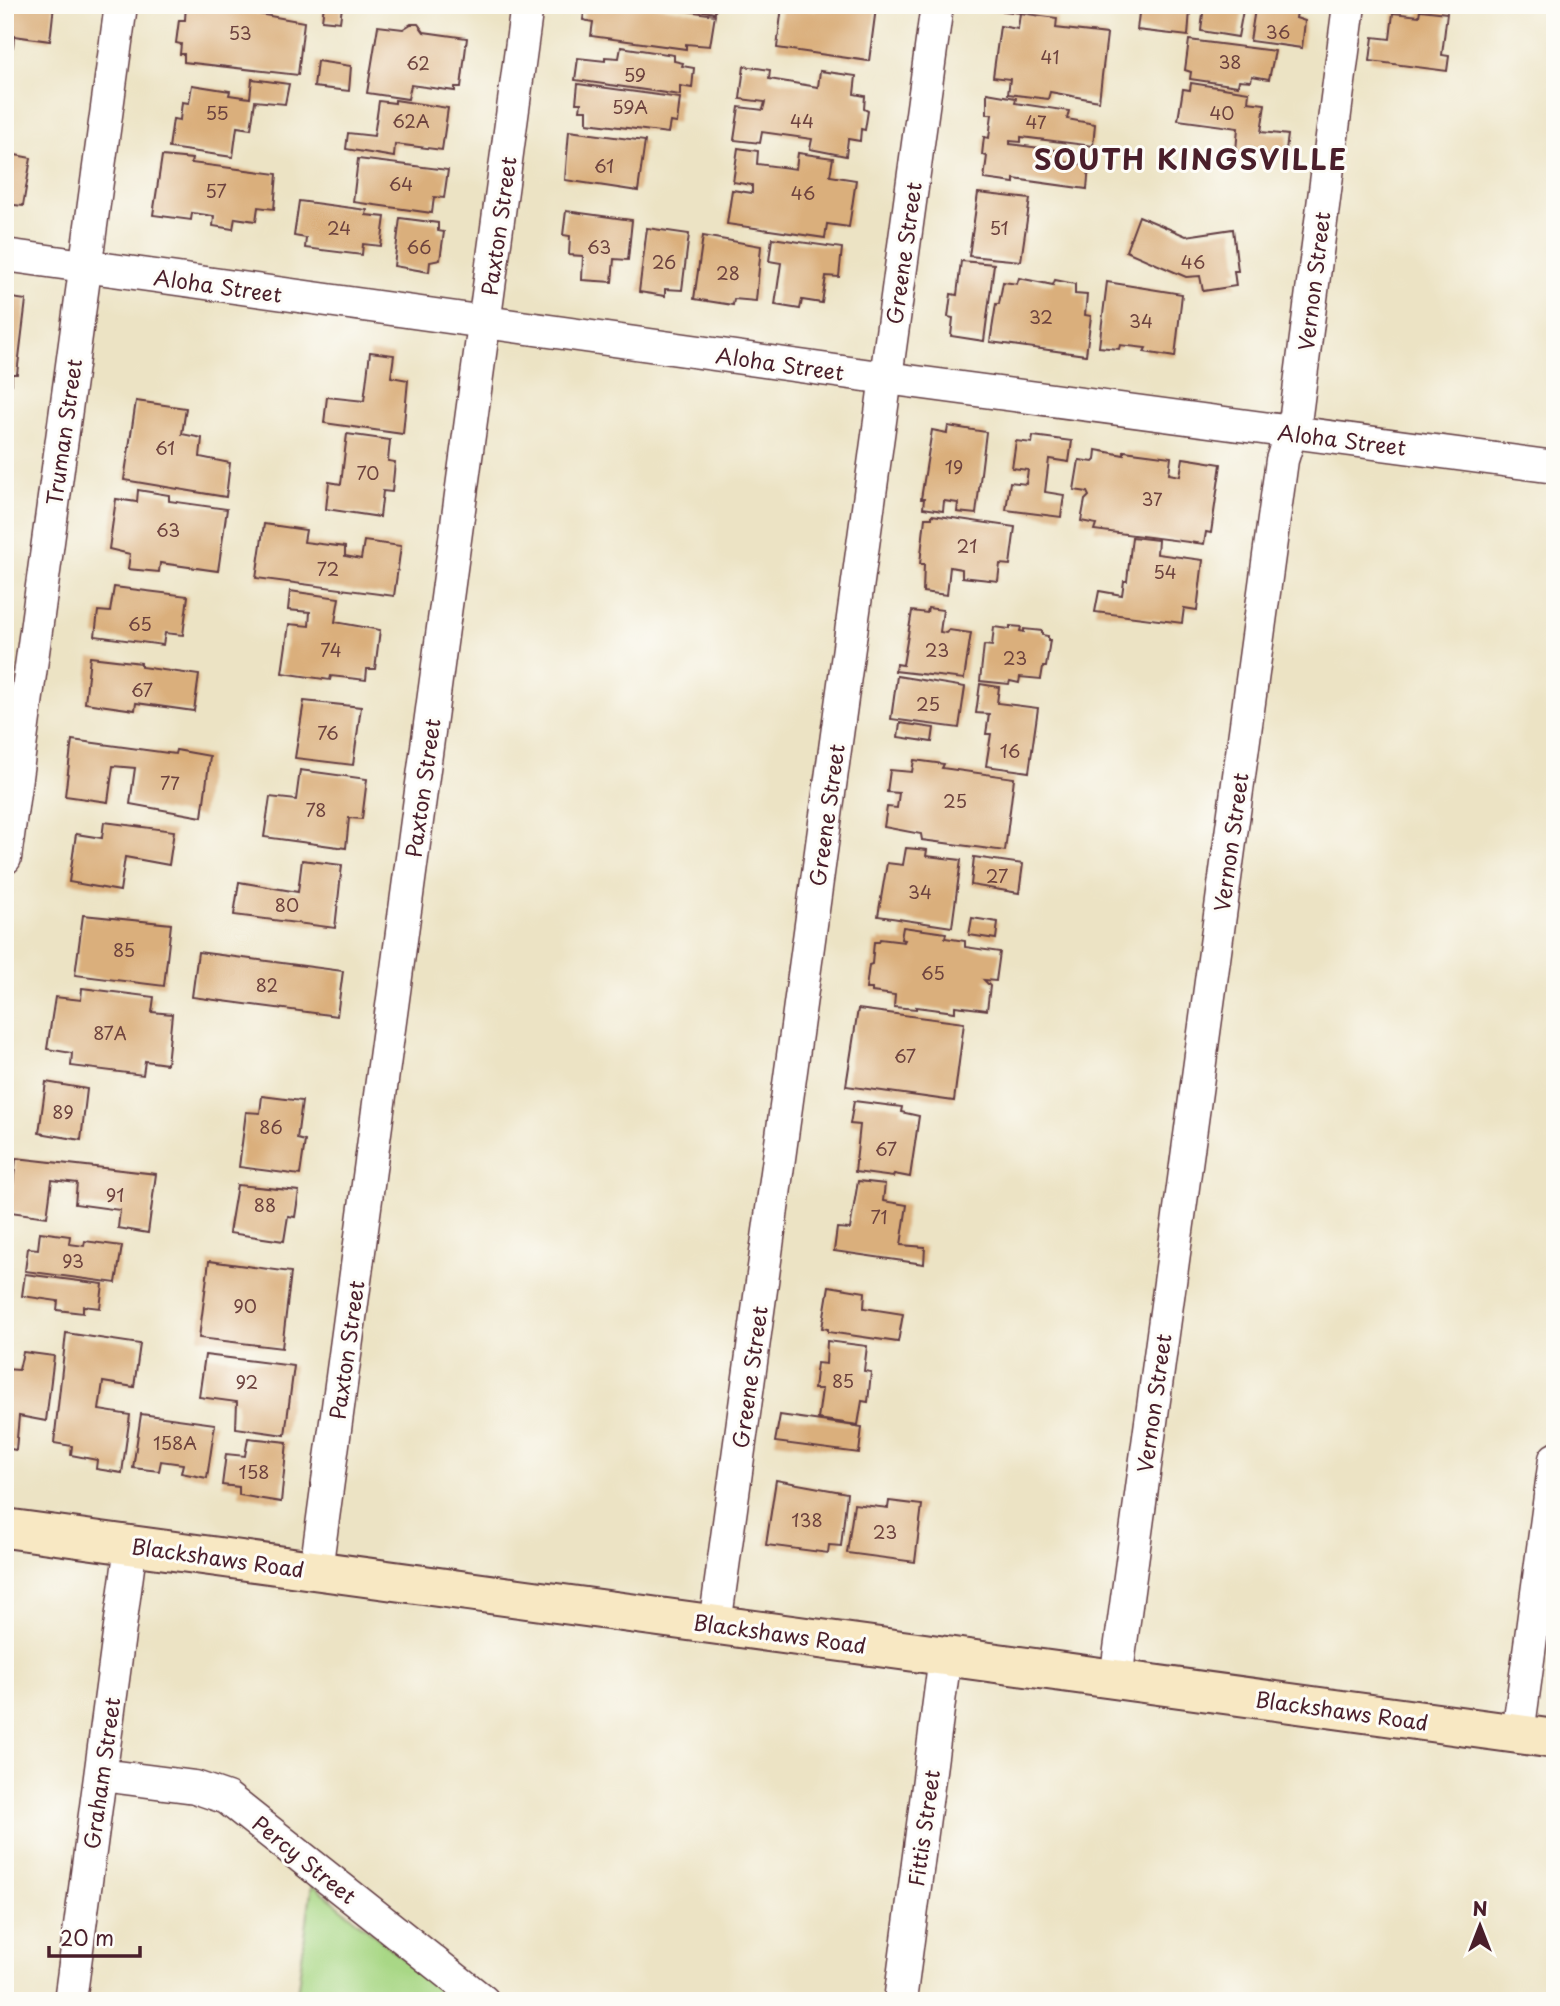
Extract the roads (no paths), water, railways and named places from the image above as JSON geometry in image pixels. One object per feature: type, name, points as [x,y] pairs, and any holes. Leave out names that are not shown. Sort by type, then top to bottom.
[{"type":"main road","name":"Blackshaws Road","points":[[5,1528],[1536,1737]]},
{"type":"street","name":"Truman Street","points":[[5,858],[121,5]]},
{"type":"street","name":"Paxton Street","points":[[316,1570],[527,5]]},
{"type":"street","name":"Greene Street","points":[[715,1625],[937,5]]},
{"type":"street","name":"Vernon Street","points":[[1116,1679],[1280,474],[1296,415],[1349,5]]},
{"type":"street","name":"Aloha Street","points":[[5,256],[1555,467]]},
{"type":"street","points":[[1536,1737],[1555,1459]]},
{"type":"street","name":"Graham Street","points":[[70,2001],[131,1545]]},
{"type":"street","name":"Fittis Street","points":[[900,2001],[945,1656]]},
{"type":"street","name":"Percy Street","points":[[101,1775],[195,1787],[227,1798],[483,2001]]},
{"type":"district","name":"SOUTH KINGSVILLE","points":[[1191,158]]}]
